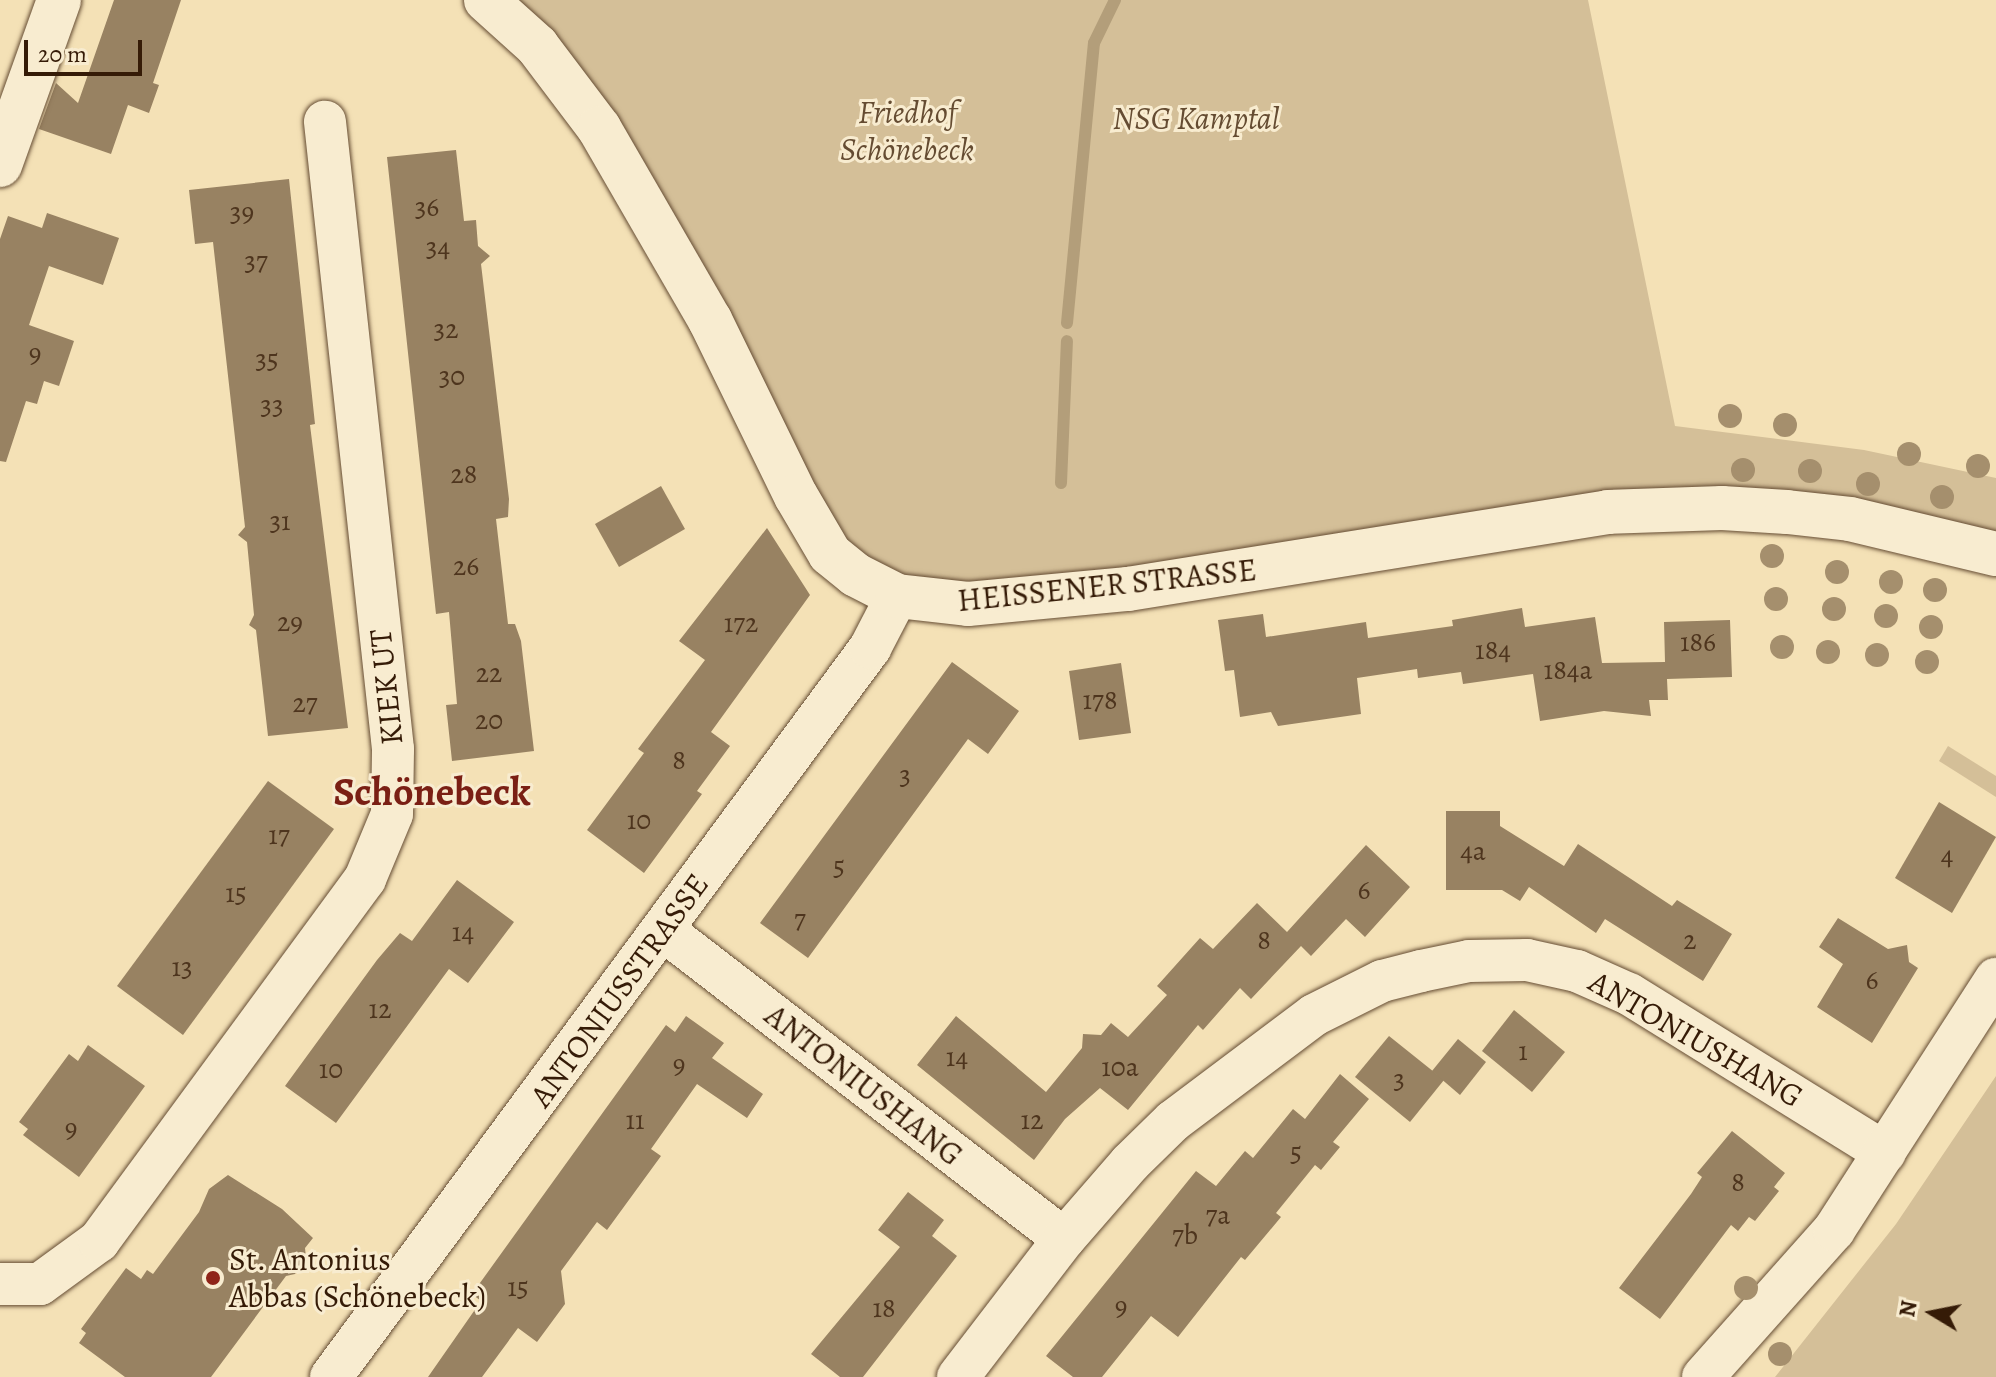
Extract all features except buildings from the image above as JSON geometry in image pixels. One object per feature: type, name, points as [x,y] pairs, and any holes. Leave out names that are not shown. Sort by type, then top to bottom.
[{"type":"street","points":[[0,165],[59,0]]},
{"type":"street","name":"HEISSENER STRASSE","points":[[486,0],[537,46],[599,128],[710,320],[796,496],[830,554],[856,575],[897,596],[968,604],[1112,590],[1636,511],[1722,508],[1850,519],[1996,554]]},
{"type":"street","name":"KIEK UT","points":[[0,1284],[40,1284],[99,1241],[365,879],[392,814],[393,749],[325,122]]},
{"type":"street","name":"ANTONIUSSTRASSE","points":[[331,1377],[870,648],[897,596]]},
{"type":"street","name":"ANTONIUSHANG","points":[[663,930],[1064,1239]]},
{"type":"street","name":"ANTONIUSHANG","points":[[958,1377],[1064,1239],[1140,1152],[1270,1045],[1382,981],[1469,961],[1527,960],[1603,982],[1885,1153]]},
{"type":"street","points":[[1703,1377],[1834,1230],[1996,979]]},
{"type":"green space","points":[[492,0],[1588,0],[1675,426],[1864,450],[1996,478],[1996,550],[1789,508],[1018,597],[859,574]]},
{"type":"green space","points":[[1948,746],[1996,776],[1996,797],[1939,761]]},
{"type":"green space","points":[[1996,1076],[1996,1377],[1775,1377],[1896,1224]]},
{"type":"waterway","points":[[1067,323],[1094,43],[1115,0]]},
{"type":"waterway","points":[[1061,483],[1067,341]]},
{"type":"place","name":"St. Antonius Abbas (Schönebeck)","points":[[213,1278]]},
{"type":"district","name":"Schönebeck","points":[[432,792]]},
{"type":"park label","name":"NSG Kamptal","points":[[1196,118]]},
{"type":"park label","name":"Friedhof Schönebeck","points":[[907,132]]}]
